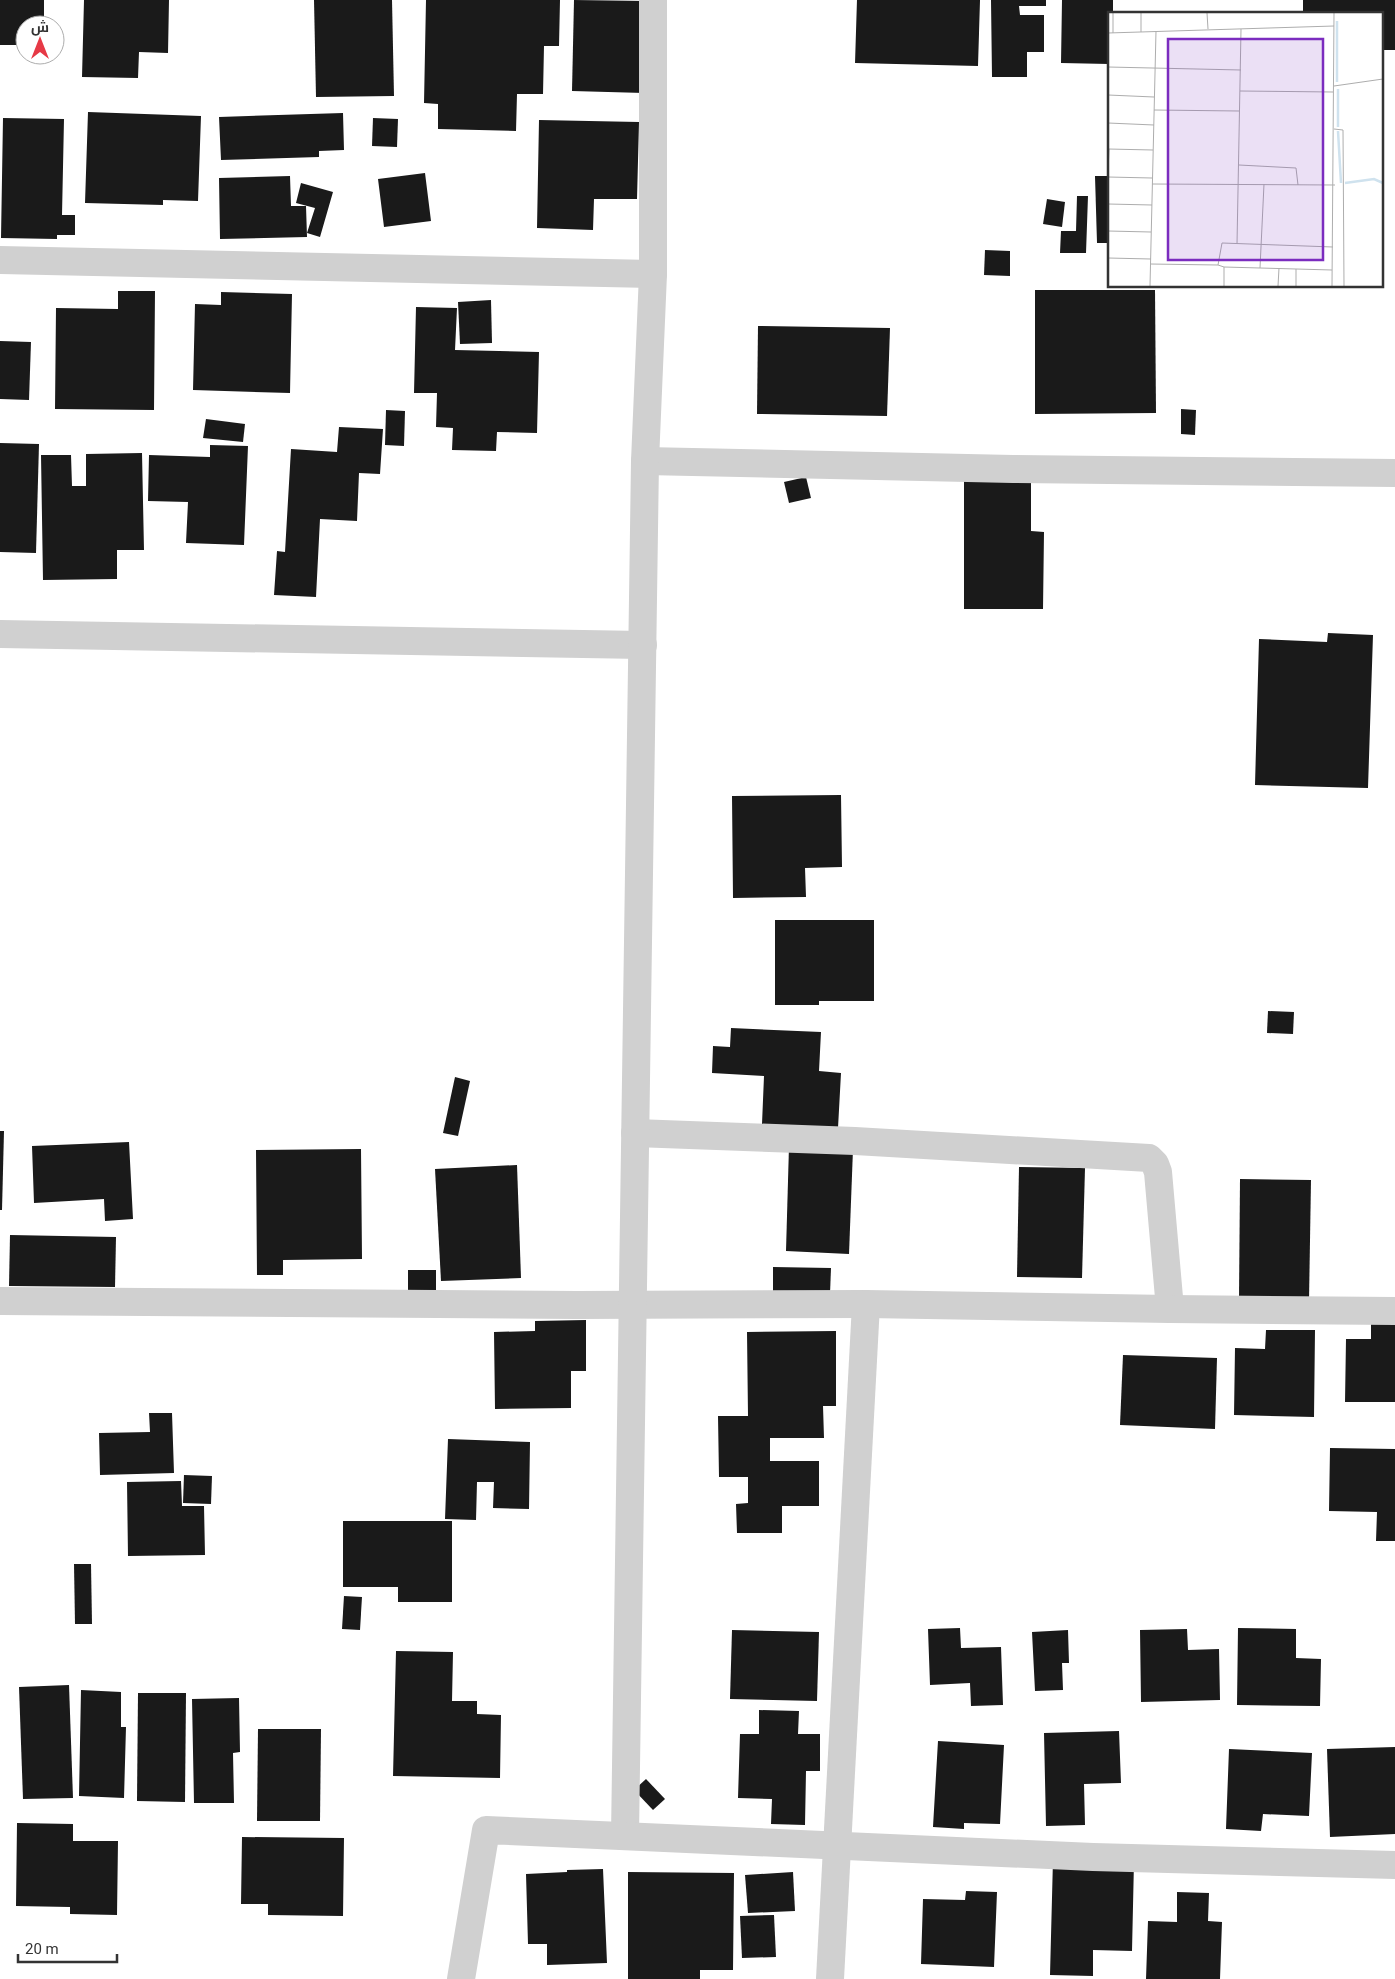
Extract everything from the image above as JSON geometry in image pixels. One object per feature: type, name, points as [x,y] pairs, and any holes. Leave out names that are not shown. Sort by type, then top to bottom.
[{"type":"street","points":[[625,1836],[645,461],[653,274],[654,0]]},
{"type":"street","points":[[0,260],[653,274]]},
{"type":"street","points":[[645,461],[1013,470],[1395,473]]},
{"type":"street","points":[[0,634],[643,645]]},
{"type":"street","points":[[635,1133],[855,1141],[1149,1158],[1156,1164],[1158,1172],[1170,1309]]},
{"type":"street","points":[[0,1301],[632,1305],[866,1304],[1395,1311]]},
{"type":"street","points":[[830,1979],[866,1304]]},
{"type":"street","points":[[462,1979],[486,1830],[1094,1857],[1395,1865]]},
{"type":"building","points":[[0,0],[44,0],[44,15],[15,15],[15,45],[0,45]]},
{"type":"building","points":[[84,0],[169,0],[168,53],[139,52],[138,78],[82,77]]},
{"type":"building","points":[[314,0],[392,0],[394,96],[316,97]]},
{"type":"building","points":[[426,0],[560,0],[559,46],[544,46],[543,94],[517,94],[516,131],[438,129],[438,104],[424,103]]},
{"type":"building","points":[[574,0],[647,1],[644,93],[572,91]]},
{"type":"building","points":[[857,0],[980,0],[978,66],[855,63]]},
{"type":"building","points":[[991,0],[1046,0],[1046,6],[1019,6],[1020,15],[1044,15],[1044,52],[1027,52],[1027,77],[992,77]]},
{"type":"building","points":[[1062,0],[1113,0],[1113,12],[1108,12],[1108,64],[1061,63]]},
{"type":"building","points":[[1303,0],[1395,0],[1395,50],[1382,50],[1382,12],[1303,12]]},
{"type":"building","points":[[88,112],[201,116],[198,201],[163,200],[163,205],[85,203]]},
{"type":"building","points":[[343,113],[344,150],[319,151],[319,157],[221,160],[219,117]]},
{"type":"building","points":[[3,118],[64,119],[62,215],[75,215],[75,235],[57,235],[57,239],[1,238]]},
{"type":"building","points":[[373,118],[398,119],[397,147],[372,146]]},
{"type":"building","points":[[539,120],[639,122],[637,199],[594,199],[593,230],[537,228]]},
{"type":"building","points":[[425,173],[431,221],[384,227],[378,179]]},
{"type":"building","points":[[290,176],[291,206],[306,206],[307,237],[220,239],[219,178]]},
{"type":"building","points":[[1095,176],[1108,176],[1108,243],[1097,243]]},
{"type":"building","points":[[301,183],[333,192],[320,237],[307,233],[315,208],[296,203]]},
{"type":"building","points":[[1077,196],[1088,196],[1086,253],[1060,253],[1061,231],[1076,231]]},
{"type":"building","points":[[1047,199],[1065,202],[1062,227],[1043,224]]},
{"type":"building","points":[[985,250],[1010,251],[1010,276],[984,275]]},
{"type":"building","points":[[1035,290],[1155,290],[1156,413],[1035,414]]},
{"type":"building","points":[[118,291],[155,291],[154,410],[55,409],[56,308],[118,309]]},
{"type":"building","points":[[221,292],[292,294],[290,393],[193,390],[195,304],[221,305]]},
{"type":"building","points":[[491,300],[492,343],[460,344],[458,302]]},
{"type":"building","points":[[416,307],[457,308],[455,350],[539,352],[537,433],[497,432],[496,451],[452,450],[453,428],[436,427],[437,393],[414,393]]},
{"type":"building","points":[[758,326],[890,328],[887,416],[757,414]]},
{"type":"building","points":[[0,341],[31,342],[29,400],[0,399]]},
{"type":"building","points":[[1181,409],[1196,410],[1195,435],[1181,434]]},
{"type":"building","points":[[386,410],[405,411],[404,446],[385,445]]},
{"type":"building","points":[[206,419],[245,424],[243,442],[203,438]]},
{"type":"building","points":[[339,427],[383,429],[380,474],[359,473],[357,521],[320,519],[316,597],[274,595],[277,551],[285,552],[291,449],[337,452]]},
{"type":"building","points":[[0,443],[39,444],[36,553],[0,552]]},
{"type":"building","points":[[210,445],[248,446],[244,545],[186,543],[188,502],[148,501],[149,455],[210,457]]},
{"type":"building","points":[[142,453],[144,550],[117,550],[117,579],[43,580],[41,455],[71,455],[72,486],[86,486],[86,454]]},
{"type":"building","points":[[964,474],[1031,475],[1031,531],[1044,532],[1043,609],[964,609]]},
{"type":"building","points":[[806,477],[811,498],[789,503],[784,482]]},
{"type":"building","points":[[1328,633],[1373,635],[1368,788],[1255,785],[1259,639],[1327,642]]},
{"type":"building","points":[[841,795],[842,867],[805,868],[806,897],[733,898],[732,796]]},
{"type":"building","points":[[775,920],[874,920],[874,1001],[819,1001],[819,1005],[775,1005]]},
{"type":"building","points":[[1268,1011],[1294,1012],[1293,1034],[1267,1033]]},
{"type":"building","points":[[731,1028],[821,1032],[819,1071],[841,1073],[838,1128],[762,1124],[764,1076],[712,1073],[713,1046],[730,1047]]},
{"type":"building","points":[[455,1077],[470,1081],[458,1136],[443,1133]]},
{"type":"building","points":[[0,1131],[4,1131],[2,1210],[0,1210]]},
{"type":"building","points":[[129,1142],[133,1219],[105,1221],[104,1199],[34,1203],[32,1146]]},
{"type":"building","points":[[789,1146],[853,1149],[849,1254],[786,1251]]},
{"type":"building","points":[[361,1149],[362,1259],[283,1260],[283,1275],[257,1275],[256,1150]]},
{"type":"building","points":[[517,1165],[521,1278],[441,1281],[435,1169]]},
{"type":"building","points":[[1019,1167],[1085,1168],[1082,1278],[1017,1277]]},
{"type":"building","points":[[1240,1179],[1311,1180],[1309,1301],[1239,1299]]},
{"type":"building","points":[[10,1235],[116,1237],[115,1287],[9,1286]]},
{"type":"building","points":[[773,1267],[831,1268],[830,1294],[773,1293]]},
{"type":"building","points":[[408,1270],[436,1270],[436,1297],[408,1297]]},
{"type":"building","points":[[1371,1316],[1395,1316],[1395,1402],[1345,1402],[1346,1339],[1371,1339]]},
{"type":"building","points":[[586,1320],[586,1371],[571,1371],[571,1408],[495,1409],[494,1332],[535,1331],[535,1321]]},
{"type":"building","points":[[1266,1330],[1315,1330],[1314,1417],[1234,1415],[1235,1348],[1265,1349]]},
{"type":"building","points":[[836,1331],[836,1406],[823,1406],[824,1438],[770,1438],[770,1461],[819,1461],[819,1506],[782,1506],[782,1533],[737,1533],[736,1504],[748,1503],[748,1477],[719,1477],[718,1416],[748,1416],[747,1332]]},
{"type":"building","points":[[1123,1355],[1217,1358],[1215,1429],[1120,1425]]},
{"type":"building","points":[[149,1413],[172,1413],[174,1473],[100,1475],[99,1433],[150,1432]]},
{"type":"building","points":[[448,1439],[530,1442],[529,1509],[493,1508],[494,1482],[477,1482],[476,1520],[445,1519]]},
{"type":"building","points":[[1330,1448],[1395,1449],[1395,1541],[1376,1541],[1377,1512],[1329,1511]]},
{"type":"building","points":[[184,1475],[212,1476],[211,1504],[183,1503]]},
{"type":"building","points":[[181,1481],[182,1506],[204,1506],[205,1555],[128,1556],[127,1482]]},
{"type":"building","points":[[343,1521],[452,1521],[452,1602],[398,1602],[398,1587],[343,1587]]},
{"type":"building","points":[[74,1564],[91,1564],[92,1624],[75,1624]]},
{"type":"building","points":[[344,1596],[362,1597],[360,1630],[342,1629]]},
{"type":"building","points":[[960,1628],[961,1648],[1001,1647],[1003,1705],[971,1706],[970,1683],[930,1685],[928,1629]]},
{"type":"building","points":[[1238,1628],[1296,1629],[1296,1658],[1321,1659],[1320,1706],[1237,1705]]},
{"type":"building","points":[[1187,1629],[1188,1650],[1219,1649],[1220,1700],[1141,1702],[1140,1630]]},
{"type":"building","points":[[732,1630],[819,1632],[817,1701],[730,1699]]},
{"type":"building","points":[[1068,1630],[1069,1663],[1062,1663],[1063,1690],[1035,1691],[1032,1632]]},
{"type":"building","points":[[396,1651],[453,1652],[452,1701],[477,1701],[477,1714],[501,1715],[500,1778],[393,1776]]},
{"type":"building","points":[[69,1685],[73,1798],[23,1799],[19,1687]]},
{"type":"building","points":[[81,1690],[121,1692],[121,1727],[126,1727],[124,1798],[79,1796]]},
{"type":"building","points":[[138,1693],[186,1693],[185,1802],[137,1801]]},
{"type":"building","points":[[239,1698],[240,1752],[233,1753],[234,1803],[194,1803],[192,1699]]},
{"type":"building","points":[[759,1710],[799,1711],[798,1734],[820,1734],[820,1771],[806,1771],[805,1825],[771,1824],[772,1799],[738,1798],[740,1734],[759,1734]]},
{"type":"building","points":[[258,1729],[321,1729],[320,1821],[257,1821]]},
{"type":"building","points":[[1119,1731],[1121,1783],[1084,1784],[1085,1825],[1046,1826],[1044,1733]]},
{"type":"building","points":[[938,1741],[1004,1745],[1000,1824],[964,1823],[964,1829],[933,1827]]},
{"type":"building","points":[[1395,1747],[1395,1834],[1330,1837],[1327,1749]]},
{"type":"building","points":[[1229,1749],[1312,1753],[1309,1816],[1263,1814],[1261,1831],[1226,1829]]},
{"type":"building","points":[[646,1779],[665,1799],[653,1810],[634,1790]]},
{"type":"building","points":[[17,1823],[73,1824],[73,1841],[118,1841],[117,1915],[70,1914],[70,1907],[16,1906]]},
{"type":"building","points":[[242,1837],[344,1838],[343,1916],[268,1915],[268,1904],[241,1904]]},
{"type":"building","points":[[1053,1859],[1134,1861],[1132,1951],[1093,1950],[1093,1976],[1050,1975]]},
{"type":"building","points":[[603,1869],[607,1963],[547,1965],[547,1944],[528,1944],[526,1874]]},
{"type":"building","points":[[628,1872],[734,1873],[733,1970],[700,1970],[700,1979],[628,1979]]},
{"type":"building","points":[[793,1872],[795,1911],[748,1913],[745,1875]]},
{"type":"building","points":[[966,1891],[997,1892],[994,1967],[921,1964],[923,1899],[965,1900]]},
{"type":"building","points":[[1177,1892],[1209,1893],[1208,1921],[1222,1922],[1220,1979],[1146,1979],[1148,1921],[1177,1922]]},
{"type":"building","points":[[774,1915],[776,1957],[742,1958],[740,1916]]}]
